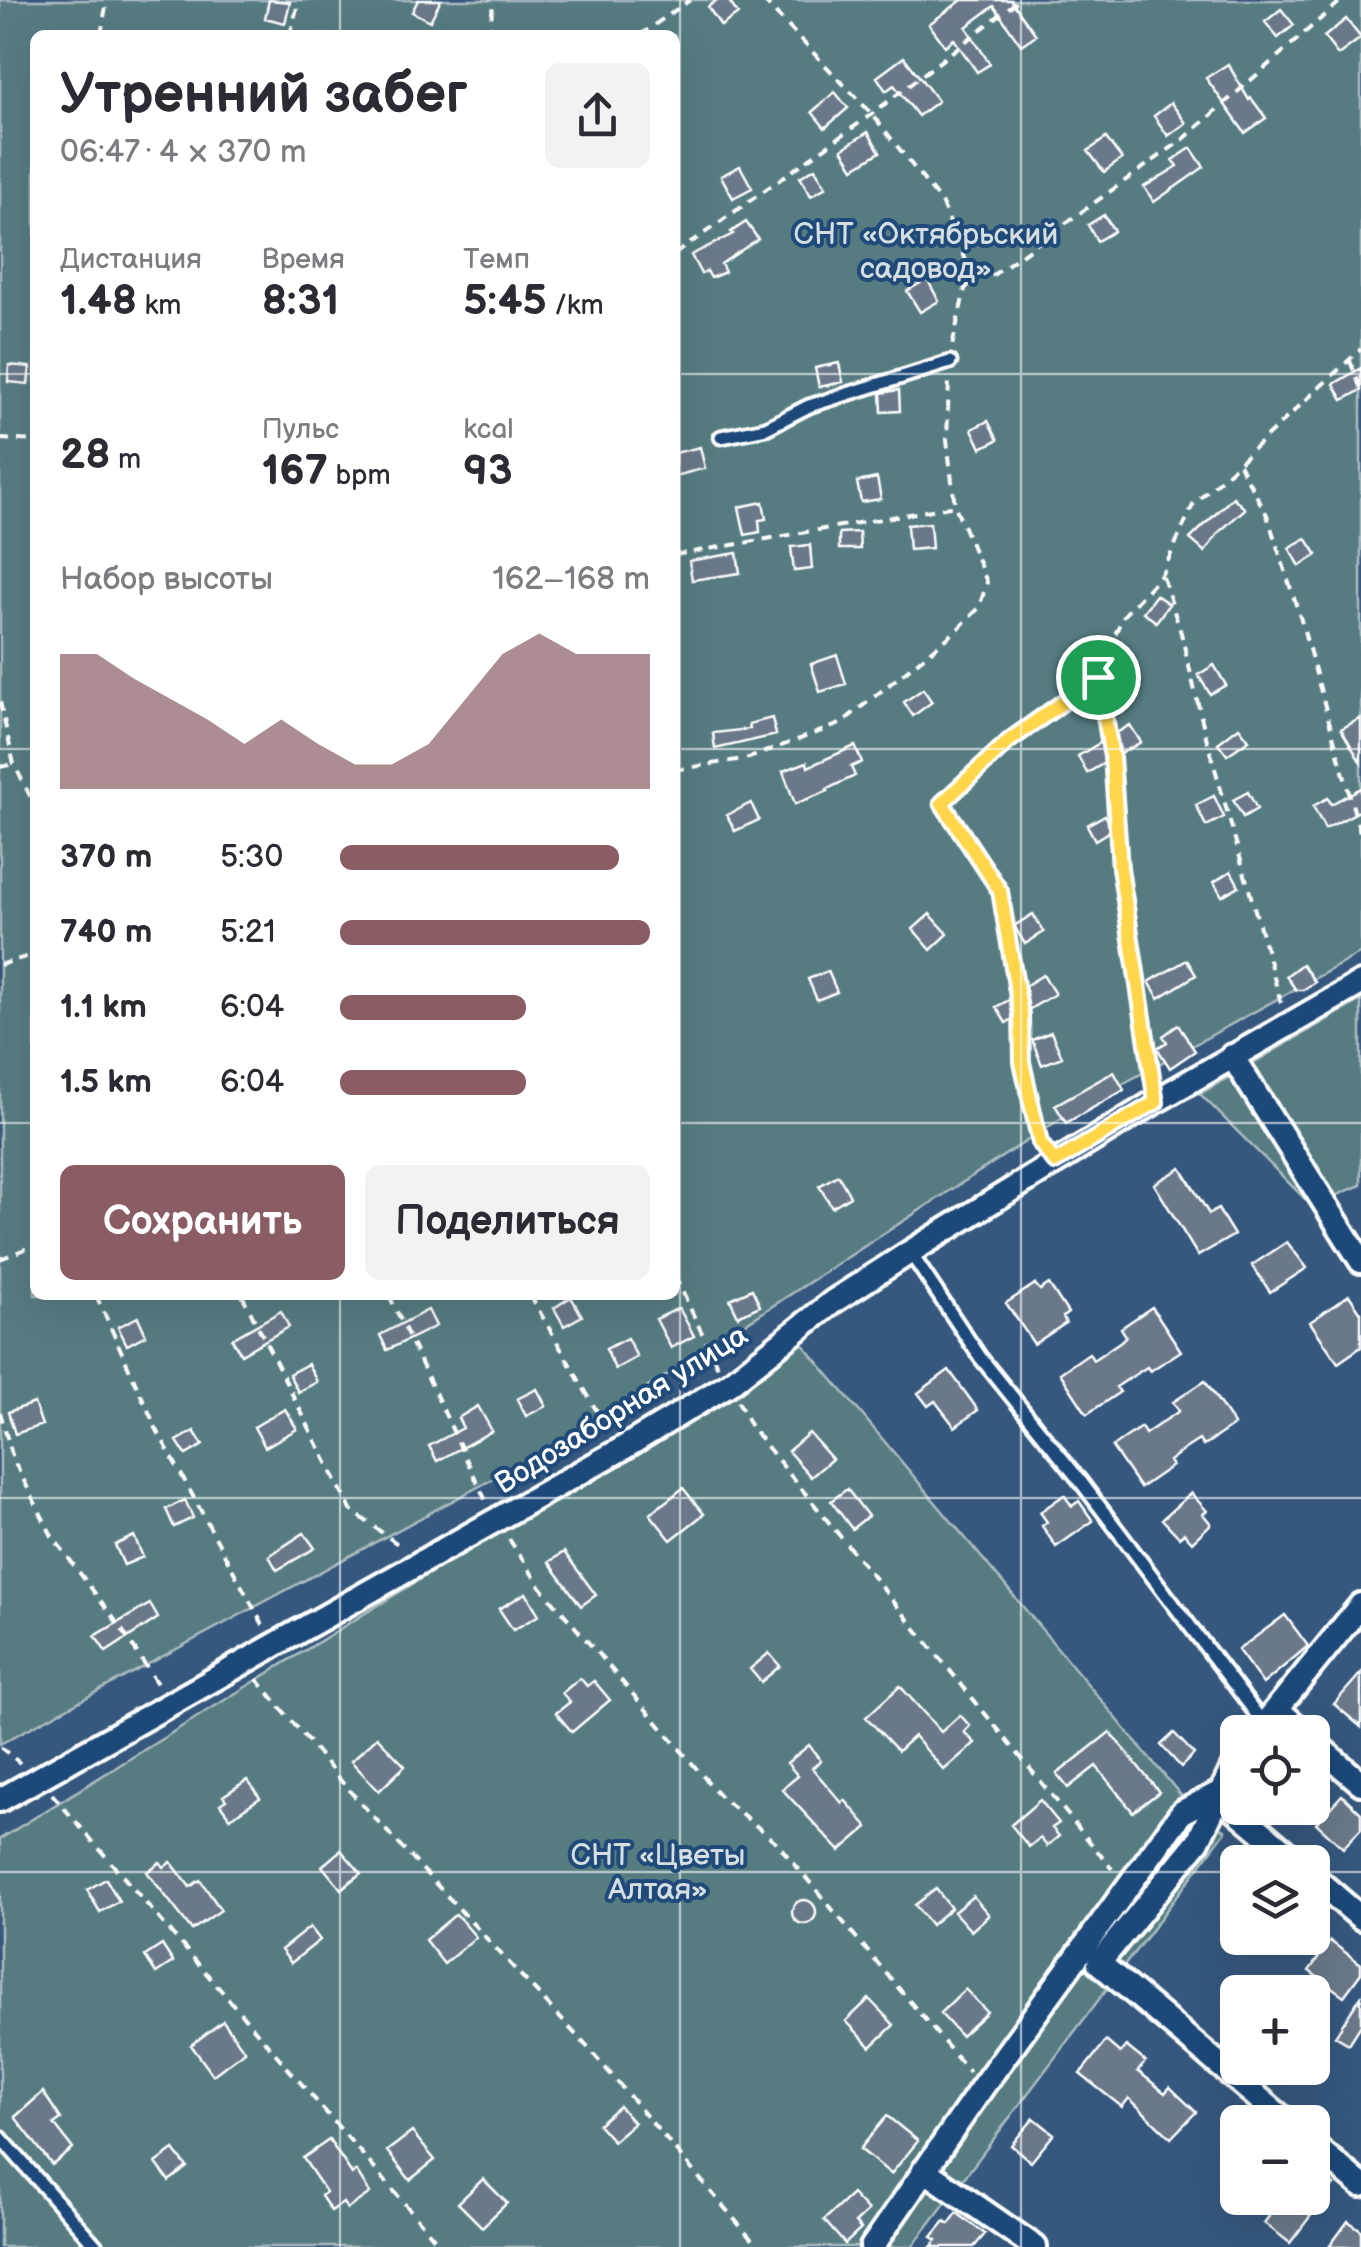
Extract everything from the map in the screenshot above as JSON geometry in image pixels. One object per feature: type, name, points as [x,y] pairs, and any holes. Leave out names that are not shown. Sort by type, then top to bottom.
[{"type":"street","name":"Водозаборная улица","points":[[0,1800],[620,1450],[729,1384],[834,1302],[910,1252],[1361,982]]},
{"type":"street","points":[[1232,1056],[1361,1262]]},
{"type":"street","points":[[1273,1715],[1361,1605]]},
{"type":"street","points":[[1330,1756],[1361,1783]]},
{"type":"street","points":[[1220,1789],[1198,1840],[1099,1963],[1267,2105]]},
{"type":"street","points":[[872,2247],[1182,1812],[1217,1794]]},
{"type":"street","points":[[1217,1794],[1276,1845]]},
{"type":"street","points":[[1330,1891],[1361,1918]]},
{"type":"street","points":[[1330,2159],[1361,2186]]},
{"type":"street","points":[[924,2170],[1035,2247]]},
{"type":"lane","points":[[721,437],[766,428],[808,406],[950,362]]},
{"type":"lane","points":[[910,1252],[980,1357],[1262,1715]]},
{"type":"lane","points":[[0,2136],[97,2247]]},
{"type":"path","points":[[102,30],[107,0]]},
{"type":"path","points":[[291,30],[299,0]]},
{"type":"path","points":[[490,0],[491,30]]},
{"type":"path","points":[[647,30],[690,0]]},
{"type":"path","points":[[763,0],[872,114],[940,202],[974,279]]},
{"type":"path","points":[[680,250],[872,114],[1020,0]]},
{"type":"path","points":[[680,769],[749,758],[840,724],[955,632],[979,608],[987,582],[955,506],[947,440],[950,362],[964,289],[974,279],[993,275],[1185,138],[1342,0]]},
{"type":"path","points":[[1055,1162],[1040,1143],[1022,1062],[1021,1015],[1000,891],[942,803],[1010,740],[1098,677],[1123,616],[1162,574],[1193,506],[1361,349]]},
{"type":"path","points":[[1350,360],[1361,389]]},
{"type":"path","points":[[0,439],[30,440]]},
{"type":"path","points":[[1238,464],[1267,515],[1301,620],[1361,836]]},
{"type":"path","points":[[680,555],[955,506]]},
{"type":"path","points":[[1162,574],[1288,1025]]},
{"type":"path","points":[[1098,677],[1112,757],[1120,868],[1156,1102]]},
{"type":"path","points":[[0,702],[14,764],[30,796]]},
{"type":"path","points":[[0,767],[14,764]]},
{"type":"path","points":[[0,965],[30,956]]},
{"type":"path","points":[[0,1259],[30,1246]]},
{"type":"path","points":[[680,1286],[751,1427],[1126,1886]]},
{"type":"path","points":[[98,1300],[165,1446],[274,1646]]},
{"type":"path","points":[[245,1300],[351,1510],[420,1561]]},
{"type":"path","points":[[391,1300],[471,1474],[540,1586],[708,1782],[776,1842],[984,2086]]},
{"type":"path","points":[[533,1300],[592,1408],[620,1450]]},
{"type":"path","points":[[0,1412],[13,1458],[52,1536],[169,1702]]},
{"type":"path","points":[[244,1664],[346,1787],[591,2051],[758,2247]]},
{"type":"path","points":[[0,1747],[39,1779],[442,2247]]},
{"type":"green space","name":"СНТ «Октябрьский садовод»","points":[[0,0],[1361,0],[1361,953],[1068,1114],[571,1437],[0,1744]]},
{"type":"green space","points":[[1361,1000],[1361,1185],[1312,1206],[1200,1094]]},
{"type":"green space","name":"СНТ «Цветы Алтая»","points":[[802,1343],[1184,1799],[1226,1831],[912,2247],[0,2247],[0,1839]]},
{"type":"building","points":[[269,0],[290,2],[285,23],[265,18]]},
{"type":"building","points":[[418,0],[441,0],[430,21],[412,12]]},
{"type":"building","points":[[717,0],[728,0],[738,14],[721,26],[708,7]]},
{"type":"building","points":[[962,0],[1011,0],[1036,35],[1021,45],[994,6],[966,27],[990,64],[977,72],[954,39],[945,46],[929,24]]},
{"type":"building","points":[[1281,9],[1294,25],[1278,38],[1265,22]]},
{"type":"building","points":[[1346,19],[1361,38],[1338,55],[1324,37]]},
{"type":"building","points":[[904,57],[938,101],[918,116],[894,85],[886,91],[877,77]]},
{"type":"building","points":[[1228,64],[1249,100],[1266,118],[1245,133],[1206,78]]},
{"type":"building","points":[[835,92],[848,108],[825,128],[812,112]]},
{"type":"building","points":[[1171,103],[1186,123],[1168,136],[1154,116]]},
{"type":"building","points":[[868,132],[880,152],[854,168],[842,149]]},
{"type":"building","points":[[1106,138],[1122,159],[1104,172],[1088,151]]},
{"type":"building","points":[[1191,148],[1204,167],[1154,202],[1144,187],[1178,166],[1173,160]]},
{"type":"building","points":[[740,166],[752,188],[733,198],[721,176]]},
{"type":"building","points":[[815,168],[826,187],[811,196],[800,177]]},
{"type":"building","points":[[1104,215],[1114,231],[1097,241],[1088,225]]},
{"type":"building","points":[[746,222],[758,239],[721,264],[725,272],[711,278],[707,271],[701,274],[691,255],[733,234]]},
{"type":"building","points":[[927,279],[939,301],[920,312],[907,291]]},
{"type":"building","points":[[839,363],[843,382],[819,387],[815,368]]},
{"type":"building","points":[[9,365],[30,367],[28,384],[8,382]]},
{"type":"building","points":[[1361,368],[1361,390],[1343,400],[1334,384]]},
{"type":"building","points":[[899,390],[900,411],[882,412],[881,393]]},
{"type":"building","points":[[988,421],[998,440],[981,448],[972,429]]},
{"type":"building","points":[[700,447],[705,468],[680,475],[680,452]]},
{"type":"building","points":[[877,478],[881,499],[861,502],[857,482]]},
{"type":"building","points":[[1233,497],[1245,509],[1219,532],[1205,552],[1190,539]]},
{"type":"building","points":[[763,502],[766,519],[759,520],[760,532],[745,535],[739,507]]},
{"type":"building","points":[[930,523],[932,548],[909,550],[907,525]]},
{"type":"building","points":[[859,532],[860,549],[839,549],[839,533]]},
{"type":"building","points":[[1306,538],[1317,555],[1300,566],[1289,548]]},
{"type":"building","points":[[810,545],[812,569],[794,571],[791,547]]},
{"type":"building","points":[[737,553],[740,573],[692,580],[689,561]]},
{"type":"building","points":[[1156,595],[1169,604],[1156,622],[1143,612]]},
{"type":"building","points":[[837,655],[846,684],[820,692],[811,664]]},
{"type":"building","points":[[1214,665],[1226,685],[1210,694],[1198,675]]},
{"type":"building","points":[[923,689],[932,702],[913,716],[904,702]]},
{"type":"building","points":[[772,718],[776,735],[715,749],[713,733],[750,729],[749,724]]},
{"type":"building","points":[[1361,718],[1361,763],[1341,729]]},
{"type":"building","points":[[1130,725],[1141,742],[1087,773],[1078,756]]},
{"type":"building","points":[[1239,727],[1249,740],[1227,755],[1218,743]]},
{"type":"building","points":[[855,746],[862,762],[851,767],[855,776],[795,804],[783,771],[807,762],[808,767]]},
{"type":"building","points":[[1361,788],[1361,810],[1325,829],[1313,806],[1328,798],[1331,804]]},
{"type":"building","points":[[1248,792],[1257,809],[1243,817],[1233,800]]},
{"type":"building","points":[[1214,796],[1224,817],[1206,826],[1196,805]]},
{"type":"building","points":[[751,803],[759,820],[735,831],[727,815]]},
{"type":"building","points":[[1105,815],[1113,829],[1095,840],[1087,825]]},
{"type":"building","points":[[1231,871],[1239,886],[1222,896],[1214,882]]},
{"type":"building","points":[[930,914],[948,934],[931,950],[913,929]]},
{"type":"building","points":[[1033,914],[1044,932],[1025,944],[1014,926]]},
{"type":"building","points":[[1187,960],[1196,975],[1159,998],[1149,982]]},
{"type":"building","points":[[1302,964],[1315,982],[1296,990],[1286,976]]},
{"type":"building","points":[[828,971],[837,992],[817,1000],[808,979]]},
{"type":"building","points":[[1043,975],[1055,994],[1006,1023],[996,1007],[1026,991],[1023,987]]},
{"type":"building","points":[[1178,1025],[1195,1051],[1170,1068],[1157,1048],[1167,1042],[1163,1036]]},
{"type":"building","points":[[1051,1032],[1062,1057],[1042,1065],[1032,1040]]},
{"type":"building","points":[[1114,1072],[1124,1090],[1066,1123],[1055,1105]]},
{"type":"building","points":[[1181,1168],[1209,1214],[1218,1209],[1234,1235],[1198,1256],[1154,1184]]},
{"type":"building","points":[[838,1175],[850,1196],[832,1207],[819,1186]]},
{"type":"building","points":[[1287,1242],[1307,1268],[1270,1292],[1252,1265]]},
{"type":"building","points":[[1035,1284],[1040,1290],[1049,1284],[1068,1313],[1063,1317],[1066,1323],[1034,1344],[1006,1303]]},
{"type":"building","points":[[752,1289],[760,1306],[738,1316],[730,1299]]},
{"type":"building","points":[[1349,1295],[1361,1313],[1361,1347],[1338,1363],[1310,1322]]},
{"type":"building","points":[[573,1300],[582,1316],[564,1326],[554,1308]]},
{"type":"building","points":[[1152,1307],[1181,1351],[1116,1387],[1120,1392],[1087,1414],[1060,1373],[1089,1353],[1093,1360],[1121,1341],[1126,1336],[1121,1328]]},
{"type":"building","points":[[679,1308],[694,1336],[671,1348],[656,1319]]},
{"type":"building","points":[[428,1310],[436,1326],[387,1350],[380,1335]]},
{"type":"building","points":[[281,1311],[289,1327],[241,1354],[232,1339]]},
{"type":"building","points":[[138,1317],[146,1335],[127,1345],[118,1327]]},
{"type":"building","points":[[627,1338],[637,1357],[615,1369],[606,1349]]},
{"type":"building","points":[[308,1364],[317,1382],[298,1392],[289,1374]]},
{"type":"building","points":[[949,1370],[978,1410],[955,1427],[935,1401],[928,1406],[918,1393]]},
{"type":"building","points":[[1205,1381],[1234,1425],[1203,1446],[1199,1440],[1185,1449],[1169,1461],[1172,1466],[1140,1488],[1112,1447],[1141,1427],[1145,1434],[1179,1411],[1173,1402]]},
{"type":"building","points":[[537,1389],[546,1406],[526,1416],[517,1399]]},
{"type":"building","points":[[34,1403],[42,1425],[15,1434],[8,1412]]},
{"type":"building","points":[[478,1406],[492,1431],[437,1461],[429,1446],[463,1428],[458,1418]]},
{"type":"building","points":[[285,1409],[297,1429],[265,1447],[254,1427]]},
{"type":"building","points":[[194,1431],[203,1445],[186,1455],[177,1441]]},
{"type":"building","points":[[809,1433],[832,1459],[811,1477],[788,1451]]},
{"type":"building","points":[[683,1488],[704,1514],[671,1540],[650,1514]]},
{"type":"building","points":[[847,1489],[868,1516],[852,1529],[831,1501]]},
{"type":"building","points":[[1191,1493],[1207,1511],[1203,1514],[1211,1524],[1192,1542],[1184,1533],[1179,1537],[1162,1519]]},
{"type":"building","points":[[1064,1495],[1072,1506],[1079,1501],[1093,1521],[1056,1547],[1042,1526],[1047,1522],[1040,1512]]},
{"type":"building","points":[[185,1500],[193,1518],[174,1527],[166,1509]]},
{"type":"building","points":[[304,1533],[315,1548],[277,1570],[269,1556]]},
{"type":"building","points":[[134,1536],[143,1557],[124,1565],[115,1545]]},
{"type":"building","points":[[564,1552],[596,1595],[581,1606],[549,1562]]},
{"type":"building","points":[[526,1593],[539,1615],[513,1630],[499,1609]]},
{"type":"building","points":[[150,1604],[158,1618],[106,1652],[95,1636]]},
{"type":"building","points":[[1285,1615],[1308,1646],[1263,1684],[1238,1650]]},
{"type":"building","points":[[769,1653],[780,1666],[761,1682],[750,1669]]},
{"type":"building","points":[[1361,1673],[1361,1727],[1334,1704]]},
{"type":"building","points":[[580,1678],[587,1686],[594,1681],[610,1700],[572,1732],[556,1713],[570,1702],[562,1693]]},
{"type":"building","points":[[900,1686],[941,1732],[960,1715],[970,1726],[964,1732],[975,1743],[944,1770],[914,1736],[898,1751],[866,1717]]},
{"type":"building","points":[[1110,1732],[1159,1792],[1133,1812],[1096,1766],[1068,1788],[1057,1774]]},
{"type":"building","points":[[1174,1733],[1194,1754],[1181,1767],[1161,1745]]},
{"type":"building","points":[[377,1737],[405,1766],[379,1791],[351,1761]]},
{"type":"building","points":[[809,1745],[821,1761],[812,1768],[868,1827],[840,1851],[782,1789],[798,1776],[787,1763]]},
{"type":"building","points":[[247,1780],[260,1798],[230,1818],[220,1804],[226,1800],[223,1796]]},
{"type":"building","points":[[1342,1795],[1361,1813],[1361,1829],[1343,1848],[1318,1825],[1330,1825],[1330,1808]]},
{"type":"building","points":[[1040,1800],[1059,1823],[1052,1828],[1059,1836],[1047,1846],[1040,1838],[1029,1847],[1011,1825]]},
{"type":"building","points":[[341,1850],[361,1873],[341,1889],[322,1866]]},
{"type":"building","points":[[160,1862],[164,1867],[171,1862],[190,1887],[200,1880],[221,1910],[192,1930],[147,1872]]},
{"type":"building","points":[[106,1879],[119,1901],[100,1912],[87,1890]]},
{"type":"building","points":[[936,1889],[951,1908],[931,1925],[915,1905]]},
{"type":"building","points":[[973,1896],[989,1915],[971,1931],[954,1912]]},
{"type":"building","points":[[804,1900],[813,1903],[813,1921],[804,1924],[795,1921],[792,1912],[795,1903]]},
{"type":"building","points":[[456,1914],[476,1937],[444,1964],[425,1940]]},
{"type":"building","points":[[310,1927],[320,1940],[291,1963],[281,1950]]},
{"type":"building","points":[[1330,1941],[1361,1964],[1361,1973],[1344,1996],[1330,1986],[1330,1975],[1309,1971],[1320,1955],[1330,1955]]},
{"type":"building","points":[[162,1945],[173,1962],[156,1973],[145,1956]]},
{"type":"building","points":[[965,1989],[987,2012],[961,2036],[940,2013]]},
{"type":"building","points":[[1361,1996],[1361,2025],[1349,2044],[1335,2036]]},
{"type":"building","points":[[869,1999],[894,2025],[871,2047],[846,2021]]},
{"type":"building","points":[[223,2021],[245,2051],[213,2075],[191,2045]]},
{"type":"building","points":[[1106,2041],[1120,2053],[1126,2046],[1146,2062],[1138,2071],[1165,2093],[1170,2087],[1196,2112],[1171,2138],[1129,2098],[1122,2107],[1080,2074]]},
{"type":"building","points":[[43,2092],[61,2119],[54,2124],[73,2149],[52,2165],[15,2117]]},
{"type":"building","points":[[619,2106],[634,2123],[613,2141],[598,2124]]},
{"type":"building","points":[[887,2116],[918,2141],[891,2174],[860,2149]]},
{"type":"building","points":[[1034,2118],[1054,2134],[1031,2162],[1011,2145]]},
{"type":"building","points":[[412,2132],[435,2160],[410,2180],[387,2151]]},
{"type":"building","points":[[329,2140],[370,2193],[347,2209],[343,2203],[331,2211],[321,2196],[326,2192],[303,2158]]},
{"type":"building","points":[[174,2150],[187,2167],[169,2181],[156,2163]]},
{"type":"building","points":[[483,2179],[507,2203],[482,2227],[458,2203]]},
{"type":"building","points":[[852,2194],[868,2211],[855,2223],[861,2229],[845,2244],[824,2220]]},
{"type":"building","points":[[957,2213],[985,2234],[974,2247],[931,2247],[937,2240],[932,2237]]},
{"type":"building","points":[[1270,2215],[1311,2215],[1290,2243],[1264,2223]]},
{"type":"building","points":[[1348,2221],[1361,2230],[1361,2247],[1329,2247]]},
{"type":"route","points":[[1098,677],[1112,757],[1120,868],[1156,1102],[1055,1162],[1040,1143],[1022,1062],[1021,1015],[1000,891],[942,803],[1010,740],[1098,677]]}]
